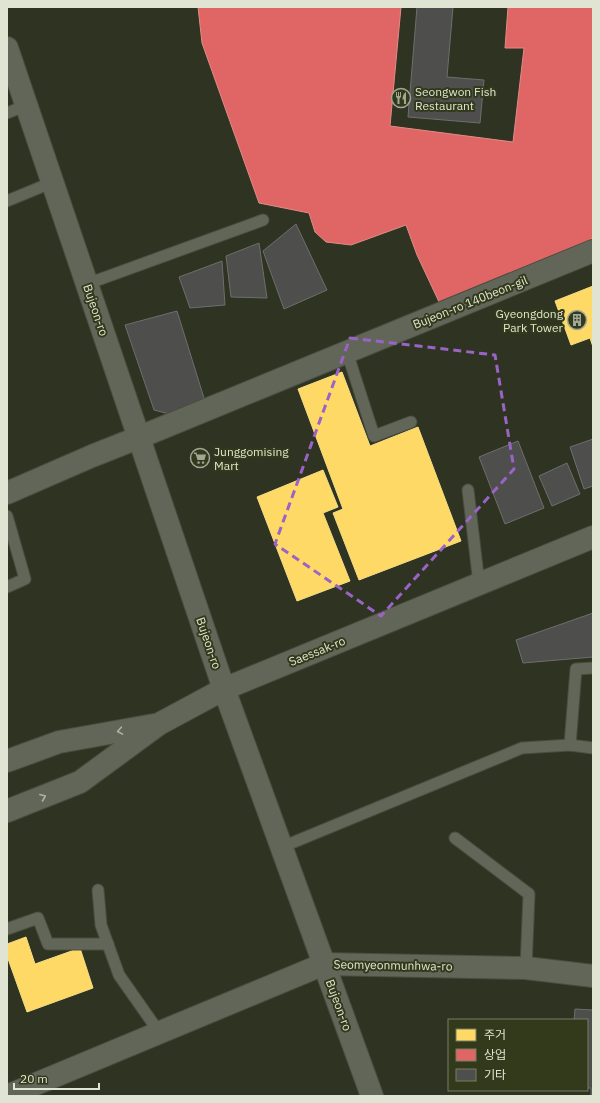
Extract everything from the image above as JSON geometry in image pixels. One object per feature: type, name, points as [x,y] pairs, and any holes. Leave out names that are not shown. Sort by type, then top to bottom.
[{"type":"main road","name":"Bujeon-ro","points":[[7,48],[17,109],[53,182],[224,689],[372,1096]]},
{"type":"main road","name":"Bujeon-ro 140beon-gil","points":[[140,437],[593,251]]},
{"type":"main road","points":[[7,494],[92,456],[140,437]]},
{"type":"main road","name":"Saessak-ro","points":[[7,811],[80,782],[159,724],[224,689],[593,537]]},
{"type":"main road","name":"Saessak-ro","points":[[7,761],[59,742],[159,724]]},
{"type":"main road","name":"Seomyeonmunhwa-ro","points":[[7,1096],[324,964],[526,968],[593,976]]},
{"type":"lane","points":[[7,200],[53,182]]},
{"type":"lane","points":[[87,284],[263,220]]},
{"type":"lane","points":[[347,352],[374,436],[411,422]]},
{"type":"lane","points":[[468,490],[479,584]]},
{"type":"lane","points":[[7,516],[25,580],[7,587]]},
{"type":"lane","points":[[570,745],[576,669],[593,668]]},
{"type":"lane","points":[[282,847],[522,748],[570,745],[593,748]]},
{"type":"lane","points":[[455,838],[529,894],[526,968]]},
{"type":"lane","points":[[98,890],[101,925],[119,975],[159,1032]]},
{"type":"lane","points":[[7,929],[38,918],[48,944],[108,944]]},
{"type":"highlighted area","points":[[350,338],[495,355],[514,469],[381,616],[275,544]]},
{"type":"building: 주거","name":"Gyeongdong Park Tower","points":[[593,286],[593,347],[590,338],[571,345],[555,301]]},
{"type":"building: 주거","points":[[342,372],[370,446],[418,427],[461,541],[359,580],[333,513],[343,509],[298,389]]},
{"type":"building: 주거","points":[[323,470],[338,507],[323,513],[350,581],[297,601],[257,497]]},
{"type":"building: 주거","points":[[26,937],[35,964],[80,948],[93,988],[27,1012],[7,956],[7,944]]},
{"type":"building: 상업","points":[[198,7],[401,7],[390,126],[513,142],[524,48],[505,48],[508,7],[592,7],[593,236],[590,241],[440,304],[417,255],[406,225],[351,245],[326,242],[315,232],[309,213],[259,203],[202,43]]},
{"type":"building: 기타","points":[[417,7],[453,7],[447,77],[484,80],[480,123],[408,117]]},
{"type":"building: 기타","points":[[296,224],[327,290],[284,309],[263,251]]},
{"type":"building: 기타","points":[[259,243],[267,298],[231,297],[226,256]]},
{"type":"building: 기타","points":[[222,261],[225,305],[190,308],[179,277]]},
{"type":"building: 기타","points":[[177,311],[204,398],[177,416],[154,410],[125,325]]},
{"type":"building: 기타","points":[[593,439],[593,486],[584,489],[570,447]]},
{"type":"building: 기타","points":[[518,441],[544,508],[505,524],[479,457]]},
{"type":"building: 기타","points":[[567,463],[580,494],[552,506],[539,476]]},
{"type":"building: 기타","points":[[593,613],[593,657],[523,663],[516,640]]},
{"type":"building: 기타","points":[[575,1009],[593,1010],[593,1096],[591,1096],[591,1088],[588,1088],[588,1019],[574,1019]]},
{"type":"place","name":"Seongwon Fish Restaurant","points":[[401,98]]},
{"type":"place","name":"Gyeongdong Park Tower","points":[[577,320]]},
{"type":"place","name":"Junggomising Mart","points":[[200,458]]}]
